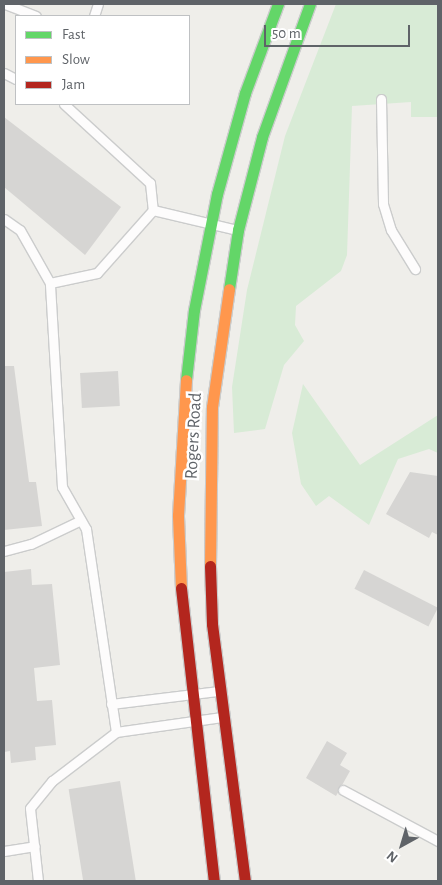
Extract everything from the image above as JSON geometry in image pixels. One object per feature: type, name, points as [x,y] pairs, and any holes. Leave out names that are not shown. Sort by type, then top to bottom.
[{"type":"main road","name":"Rogers Road","points":[[214,881],[190,694],[178,487],[189,346],[210,224],[237,118],[278,4]]},
{"type":"main road","name":"Rogers Road","points":[[245,881],[219,690],[208,554],[209,458],[220,332],[238,230],[265,130],[310,4]]},
{"type":"lane","points":[[5,4],[33,15]]},
{"type":"lane","points":[[381,98],[383,204],[391,230],[415,269]]},
{"type":"lane","points":[[50,283],[98,273],[153,210],[150,183],[65,105]]},
{"type":"lane","points":[[153,210],[238,230]]},
{"type":"lane","points":[[4,219],[20,230],[50,283],[62,487],[86,529],[116,732]]},
{"type":"lane","points":[[4,551],[31,544],[81,520]]},
{"type":"lane","points":[[111,704],[219,690]]},
{"type":"lane","points":[[38,881],[30,808],[52,781],[116,732],[223,716]]},
{"type":"lane","points":[[343,790],[438,841]]},
{"type":"lane","points":[[4,850],[34,846]]},
{"type":"green space","points":[[336,4],[438,4],[438,117],[411,117],[411,102],[352,106],[347,255],[341,271],[296,306],[295,325],[304,341],[284,365],[265,429],[234,433],[232,387],[247,290],[285,136]]},
{"type":"green space","points":[[303,384],[360,465],[438,415],[438,453],[429,449],[398,459],[369,525],[329,496],[316,506],[301,484],[292,433]]},
{"type":"building","points":[[4,117],[121,207],[85,255],[4,187]]},
{"type":"building","points":[[4,366],[14,366],[29,482],[36,482],[42,526],[4,530]]},
{"type":"building","points":[[118,371],[120,406],[82,408],[80,373]]},
{"type":"building","points":[[410,472],[438,476],[438,535],[432,532],[429,538],[386,514]]},
{"type":"building","points":[[31,569],[32,585],[52,584],[60,665],[34,668],[37,701],[52,700],[56,745],[35,747],[36,760],[11,763],[10,751],[4,752],[4,572]]},
{"type":"building","points":[[364,570],[438,608],[428,626],[354,589]]},
{"type":"building","points":[[327,741],[347,753],[340,765],[350,771],[336,796],[306,778]]},
{"type":"building","points":[[120,781],[136,881],[83,881],[69,789]]},
{"type":"traffic: fast","points":[[186,380],[194,310],[217,194],[245,93],[278,4]]},
{"type":"traffic: fast","points":[[229,289],[238,230],[262,137],[310,4]]},
{"type":"traffic: slow","points":[[210,566],[212,407],[229,289]]},
{"type":"traffic: slow","points":[[181,588],[178,515],[186,380]]},
{"type":"traffic: jam","points":[[210,566],[212,624],[245,881]]},
{"type":"traffic: jam","points":[[181,588],[214,881]]}]
